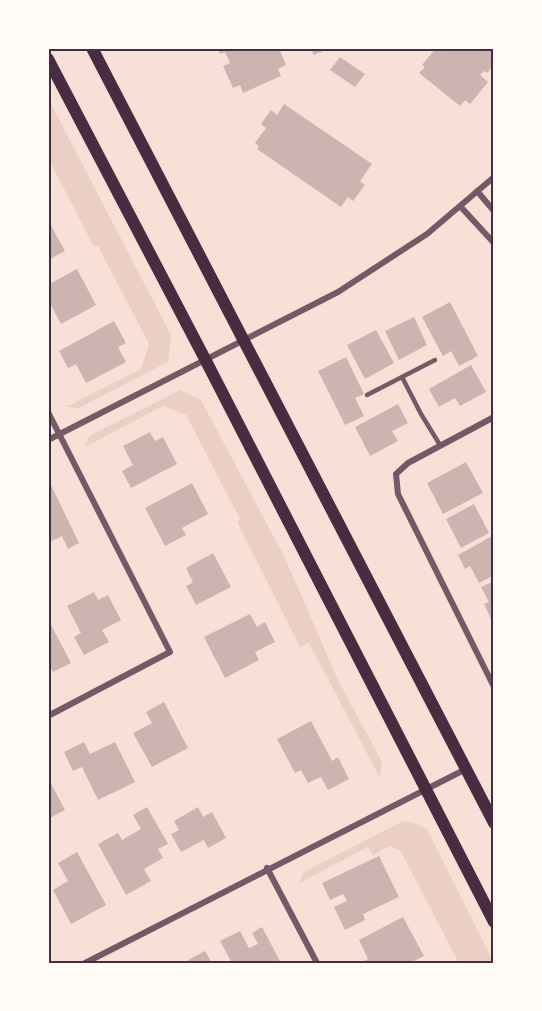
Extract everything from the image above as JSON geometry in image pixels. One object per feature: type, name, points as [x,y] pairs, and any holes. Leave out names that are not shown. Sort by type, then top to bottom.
[{"type":"main road","points":[[92,48],[494,823]]},
{"type":"main road","points":[[48,59],[494,922]]},
{"type":"street","points":[[48,440],[338,292],[427,234],[494,177]]},
{"type":"street","points":[[477,191],[494,211]]},
{"type":"street","points":[[460,206],[494,243]]},
{"type":"street","points":[[48,412],[170,652],[48,716]]},
{"type":"street","points":[[494,417],[408,463],[396,474],[398,494],[494,687]]},
{"type":"street","points":[[85,963],[267,868],[466,769]]},
{"type":"street","points":[[267,868],[317,963]]},
{"type":"lane","points":[[367,395],[435,360]]},
{"type":"lane","points":[[402,377],[440,445]]},
{"type":"shaded area","points":[[48,98],[171,335],[168,362],[79,408],[66,407],[141,369],[149,344],[98,246],[94,247],[48,158]]},
{"type":"shaded area","points":[[180,390],[201,400],[285,558],[338,680],[382,762],[380,778],[309,643],[300,647],[237,522],[240,519],[186,415],[163,406],[85,447],[89,436]]},
{"type":"shaded area","points":[[403,821],[415,823],[427,829],[494,963],[459,963],[400,850],[389,846],[373,855],[368,847],[299,883],[304,872]]},
{"type":"building","points":[[217,48],[279,48],[286,65],[278,69],[281,76],[243,93],[240,85],[233,88],[223,66],[230,63],[225,52],[220,54]]},
{"type":"building","points":[[310,48],[330,48],[314,55]]},
{"type":"building","points":[[436,48],[441,48],[445,52],[448,48],[494,48],[494,65],[487,73],[484,71],[480,75],[488,82],[470,104],[465,100],[460,106],[419,73],[425,67],[422,65]]},
{"type":"building","points":[[340,57],[365,74],[355,87],[330,70]]},
{"type":"building","points":[[284,104],[372,164],[360,181],[365,185],[353,201],[348,197],[341,207],[257,149],[259,146],[255,143],[266,128],[261,124],[271,110],[277,115]]},
{"type":"building","points":[[48,220],[65,251],[48,260]]},
{"type":"building","points":[[77,269],[96,305],[61,324],[51,305],[48,307],[48,285]]},
{"type":"building","points":[[450,302],[478,356],[459,366],[451,351],[443,356],[422,317]]},
{"type":"building","points":[[414,317],[427,345],[399,360],[385,331]]},
{"type":"building","points":[[114,321],[126,343],[118,347],[126,362],[86,383],[76,364],[68,368],[59,351]]},
{"type":"building","points":[[376,330],[394,363],[365,379],[347,345]]},
{"type":"building","points":[[346,357],[364,394],[355,398],[364,416],[345,425],[318,371]]},
{"type":"building","points":[[471,365],[486,392],[460,406],[455,398],[439,407],[429,389]]},
{"type":"building","points":[[398,404],[408,423],[392,431],[398,441],[370,456],[355,427]]},
{"type":"building","points":[[150,432],[155,441],[163,437],[177,464],[131,488],[122,471],[133,465],[123,446]]},
{"type":"building","points":[[466,462],[483,493],[443,514],[427,483]]},
{"type":"building","points":[[192,483],[208,514],[182,528],[186,535],[165,546],[145,508]]},
{"type":"building","points":[[51,485],[79,543],[68,549],[62,536],[48,543],[48,486]]},
{"type":"building","points":[[474,504],[489,533],[461,548],[446,519]]},
{"type":"building","points":[[494,535],[494,575],[479,583],[470,566],[465,569],[458,555]]},
{"type":"building","points":[[213,553],[231,587],[196,605],[186,586],[193,582],[186,568]]},
{"type":"building","points":[[494,581],[494,617],[491,619],[484,604],[489,602],[481,587]]},
{"type":"building","points":[[94,592],[98,600],[108,595],[121,620],[102,630],[109,642],[84,655],[74,637],[81,633],[67,606]]},
{"type":"building","points":[[250,614],[257,627],[265,622],[275,642],[255,652],[259,660],[225,678],[204,637]]},
{"type":"building","points":[[48,619],[71,663],[53,672],[48,662]]},
{"type":"building","points":[[164,702],[188,748],[152,767],[133,733],[152,723],[146,712]]},
{"type":"building","points":[[311,721],[332,761],[338,757],[349,779],[328,790],[321,777],[308,783],[301,770],[295,773],[277,739]]},
{"type":"building","points":[[84,742],[90,754],[115,742],[135,782],[98,800],[82,767],[73,771],[64,752]]},
{"type":"building","points":[[48,778],[65,810],[48,819]]},
{"type":"building","points":[[147,807],[168,844],[158,849],[163,858],[144,869],[151,881],[126,895],[98,844],[118,833],[122,840],[141,829],[133,815]]},
{"type":"building","points":[[198,807],[203,817],[212,812],[226,838],[208,848],[204,840],[181,852],[171,834],[179,830],[174,821]]},
{"type":"building","points":[[77,852],[106,905],[71,924],[53,890],[68,881],[58,863]]},
{"type":"building","points":[[379,856],[399,897],[363,914],[365,920],[345,930],[334,907],[347,901],[343,894],[330,900],[322,883]]},
{"type":"building","points":[[403,917],[424,956],[410,963],[360,963],[368,959],[359,940]]},
{"type":"building","points":[[262,927],[281,963],[232,963],[220,941],[240,931],[249,948],[258,944],[252,933]]},
{"type":"building","points":[[205,951],[212,963],[190,963],[188,960]]}]
